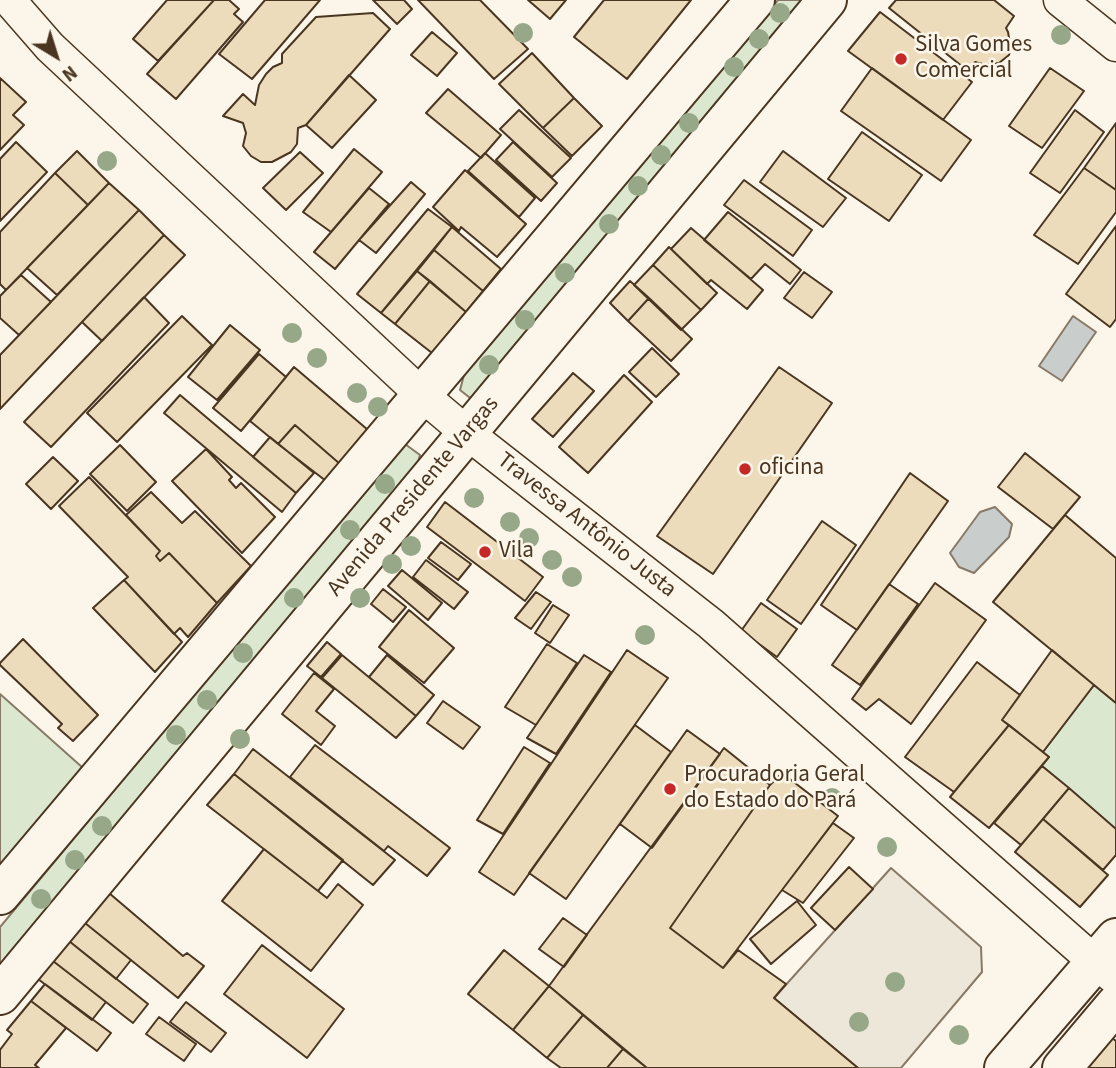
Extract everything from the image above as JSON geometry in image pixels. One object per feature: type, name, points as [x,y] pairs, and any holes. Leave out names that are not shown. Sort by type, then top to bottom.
[{"type":"street","name":"Travessa Antônio Justa","points":[[9,0],[50,47],[422,395],[711,624],[1109,960]]},
{"type":"street","points":[[0,895],[755,0]]},
{"type":"street","name":"Avenida Presidente Vargas","points":[[0,995],[827,0]]},
{"type":"street","points":[[1060,0],[1116,45]]},
{"type":"street","points":[[1004,1068],[1109,960]]},
{"type":"street","points":[[1062,1068],[1116,1004]]},
{"type":"green space","points":[[778,0],[810,0],[474,401],[460,390],[464,375]]},
{"type":"green space","points":[[405,444],[420,455],[416,470],[0,966],[0,927]]},
{"type":"green space","points":[[1094,685],[1116,703],[1116,829],[1042,766],[1049,757],[1043,752]]},
{"type":"green space","points":[[0,694],[83,768],[0,866]]},
{"type":"shaded area","points":[[1073,316],[1096,332],[1062,381],[1039,366]]},
{"type":"shaded area","points":[[995,507],[1012,524],[1009,537],[974,573],[959,567],[950,553],[980,512]]},
{"type":"shaded area","points":[[891,868],[981,947],[982,972],[901,1068],[858,1068],[774,998]]},
{"type":"building","points":[[167,0],[214,0],[158,61],[133,39]]},
{"type":"building","points":[[214,0],[229,0],[239,9],[234,14],[243,22],[176,99],[147,74]]},
{"type":"building","points":[[265,0],[320,0],[252,79],[219,54]]},
{"type":"building","points":[[373,0],[404,0],[412,9],[397,24]]},
{"type":"building","points":[[418,0],[480,0],[528,49],[494,79]]},
{"type":"building","points":[[528,0],[566,0],[550,19]]},
{"type":"building","points":[[604,0],[691,0],[627,79],[574,37]]},
{"type":"building","points":[[896,0],[994,0],[1014,16],[1006,28],[1011,49],[1009,55],[999,63],[986,65],[975,62],[968,71],[889,8]]},
{"type":"building","name":"Silva Gomes Comercial","points":[[880,12],[972,82],[943,120],[848,51]]},
{"type":"building","points":[[373,13],[390,29],[306,125],[298,128],[297,144],[291,152],[272,162],[261,162],[251,156],[243,146],[246,133],[243,123],[223,116],[243,94],[255,105],[259,85],[266,74],[282,63],[282,54],[316,17]]},
{"type":"building","points":[[432,32],[457,53],[437,76],[411,55]]},
{"type":"building","points":[[532,53],[574,98],[543,128],[499,84]]},
{"type":"building","points":[[872,68],[971,140],[941,181],[841,111]]},
{"type":"building","points":[[1050,68],[1084,91],[1042,148],[1009,126]]},
{"type":"building","points":[[349,75],[376,100],[332,148],[306,125]]},
{"type":"building","points":[[0,78],[26,102],[13,115],[24,125],[0,150]]},
{"type":"building","points":[[448,89],[501,135],[481,158],[426,113]]},
{"type":"building","points":[[574,98],[602,126],[572,156],[543,128]]},
{"type":"building","points":[[519,110],[571,158],[552,177],[500,129]]},
{"type":"building","points":[[1075,110],[1104,132],[1060,193],[1030,173]]},
{"type":"building","points":[[1116,123],[1116,190],[1084,168]]},
{"type":"building","points":[[862,132],[922,175],[889,221],[828,179]]},
{"type":"building","points":[[16,142],[47,172],[0,221],[0,159]]},
{"type":"building","points":[[513,142],[557,183],[541,201],[496,160]]},
{"type":"building","points":[[354,149],[382,172],[331,232],[303,212]]},
{"type":"building","points":[[77,151],[109,183],[88,205],[55,173]]},
{"type":"building","points":[[783,151],[846,198],[823,227],[760,182]]},
{"type":"building","points":[[300,152],[323,173],[286,210],[263,188]]},
{"type":"building","points":[[485,153],[535,198],[519,217],[468,171]]},
{"type":"building","points":[[1084,168],[1116,190],[1116,212],[1078,264],[1034,235]]},
{"type":"building","points":[[465,170],[526,224],[497,257],[461,227],[459,231],[433,207]]},
{"type":"building","points":[[55,173],[88,205],[6,290],[0,284],[0,232]]},
{"type":"building","points":[[744,180],[812,230],[793,256],[724,205]]},
{"type":"building","points":[[411,182],[425,194],[376,253],[359,240]]},
{"type":"building","points":[[109,183],[139,210],[57,295],[27,268]]},
{"type":"building","points":[[369,188],[389,204],[335,269],[314,252]]},
{"type":"building","points":[[428,209],[452,227],[381,313],[357,294]]},
{"type":"building","points":[[139,210],[164,235],[0,409],[0,355]]},
{"type":"building","points":[[728,212],[801,270],[790,284],[765,264],[751,279],[704,240]]},
{"type":"building","points":[[1116,226],[1116,319],[1110,327],[1066,294]]},
{"type":"building","points":[[452,227],[501,269],[483,291],[434,250]]},
{"type":"building","points":[[691,228],[763,290],[747,309],[711,280],[707,284],[671,249]]},
{"type":"building","points":[[164,235],[185,255],[102,341],[82,322]]},
{"type":"building","points":[[669,247],[717,293],[701,310],[653,265]]},
{"type":"building","points":[[434,250],[483,291],[466,312],[417,271]]},
{"type":"building","points":[[653,265],[701,310],[681,330],[634,285]]},
{"type":"building","points":[[417,271],[430,281],[395,324],[381,313]]},
{"type":"building","points":[[804,272],[832,292],[812,318],[784,298]]},
{"type":"building","points":[[21,275],[51,302],[19,335],[0,318],[0,296]]},
{"type":"building","points":[[430,281],[466,312],[432,353],[395,324]]},
{"type":"building","points":[[630,281],[649,298],[628,321],[610,303]]},
{"type":"building","points":[[144,297],[169,323],[51,447],[24,422]]},
{"type":"building","points":[[649,298],[692,339],[671,361],[628,321]]},
{"type":"building","points":[[182,316],[212,345],[117,442],[87,413]]},
{"type":"building","points":[[230,325],[260,350],[217,400],[188,377]]},
{"type":"building","points":[[652,348],[679,374],[656,397],[629,372]]},
{"type":"building","points":[[259,354],[286,377],[241,431],[213,408]]},
{"type":"building","points":[[294,367],[368,430],[340,464],[295,425],[278,444],[250,421]]},
{"type":"building","name":"oficina","points":[[779,367],[832,403],[713,574],[657,536]]},
{"type":"building","points":[[573,373],[594,391],[553,437],[532,419]]},
{"type":"building","points":[[624,375],[652,402],[588,473],[559,447]]},
{"type":"building","points":[[180,395],[296,493],[282,512],[164,413]]},
{"type":"building","points":[[295,425],[340,464],[326,481],[278,444]]},
{"type":"building","points":[[270,437],[314,473],[296,493],[253,457]]},
{"type":"building","points":[[120,445],[156,482],[127,511],[90,474]]},
{"type":"building","points":[[206,449],[232,477],[229,480],[236,488],[241,483],[275,517],[242,553],[172,481]]},
{"type":"building","points":[[1025,453],[1080,497],[1053,529],[998,487]]},
{"type":"building","points":[[53,457],[78,481],[51,509],[26,484]]},
{"type":"building","points":[[910,473],[948,501],[857,630],[821,605]]},
{"type":"building","points":[[89,477],[160,551],[156,556],[160,561],[169,553],[217,603],[188,637],[180,628],[174,634],[124,580],[128,577],[59,506]]},
{"type":"building","points":[[151,492],[182,523],[195,511],[251,566],[217,603],[169,553],[160,561],[156,556],[160,551],[126,515]]},
{"type":"building","name":"Vila","points":[[445,502],[543,577],[525,601],[427,527]]},
{"type":"building","points":[[1065,515],[1116,558],[1116,703],[993,602]]},
{"type":"building","points":[[822,521],[856,545],[801,624],[767,600]]},
{"type":"building","points":[[441,542],[471,564],[458,580],[428,558]]},
{"type":"building","points":[[426,560],[468,592],[454,609],[413,577]]},
{"type":"building","points":[[402,570],[442,603],[428,620],[388,586]]},
{"type":"building","points":[[124,580],[182,642],[155,672],[93,608]]},
{"type":"building","points":[[935,583],[986,620],[911,724],[879,699],[866,710],[852,699]]},
{"type":"building","points":[[889,584],[918,604],[860,685],[832,665]]},
{"type":"building","points":[[383,589],[406,607],[393,622],[371,604]]},
{"type":"building","points":[[536,592],[551,602],[531,629],[515,618]]},
{"type":"building","points":[[761,603],[797,629],[777,657],[741,631]]},
{"type":"building","points":[[553,605],[569,615],[550,643],[535,633]]},
{"type":"building","points":[[409,610],[454,648],[424,683],[379,647]]},
{"type":"building","points":[[23,639],[98,715],[73,741],[58,728],[62,724],[0,665]]},
{"type":"building","points":[[327,642],[341,654],[321,677],[307,666]]},
{"type":"building","points":[[547,644],[577,663],[536,725],[505,707]]},
{"type":"building","points":[[627,650],[668,678],[514,895],[479,872]]},
{"type":"building","points":[[1052,650],[1094,685],[1043,752],[1002,720]]},
{"type":"building","points":[[342,655],[416,716],[396,738],[322,678]]},
{"type":"building","points":[[387,655],[434,695],[416,716],[369,677]]},
{"type":"building","points":[[584,655],[611,672],[556,754],[527,738]]},
{"type":"building","points":[[977,662],[1020,695],[1002,720],[1009,725],[954,792],[905,757]]},
{"type":"building","points":[[314,673],[334,689],[316,711],[335,726],[321,745],[282,714]]},
{"type":"building","points":[[443,701],[480,727],[463,749],[427,723]]},
{"type":"building","points":[[635,725],[671,752],[566,899],[529,873]]},
{"type":"building","points":[[1009,725],[1049,757],[989,828],[950,797]]},
{"type":"building","name":"Procuradoria Geral do Estado do Pará","points":[[687,730],[720,754],[652,848],[620,824]]},
{"type":"building","points":[[315,745],[450,848],[427,876],[388,846],[384,851],[290,777]]},
{"type":"building","points":[[524,747],[550,763],[503,834],[477,820]]},
{"type":"building","points":[[724,748],[770,785],[670,928],[723,968],[738,950],[786,984],[774,998],[858,1068],[647,1068],[549,986]]},
{"type":"building","points":[[253,749],[395,860],[373,885],[234,774]]},
{"type":"building","points":[[1042,766],[1069,788],[1021,845],[994,823]]},
{"type":"building","points":[[782,773],[838,816],[723,968],[670,928],[770,785]]},
{"type":"building","points":[[234,774],[343,860],[318,891],[207,805]]},
{"type":"building","points":[[1069,788],[1116,829],[1116,855],[1103,870],[1043,819]]},
{"type":"building","points":[[1043,819],[1108,875],[1080,907],[1015,852]]},
{"type":"building","points":[[833,823],[854,838],[803,903],[782,890]]},
{"type":"building","points":[[264,849],[327,898],[338,884],[363,905],[311,971],[222,901]]},
{"type":"building","points":[[849,867],[873,889],[835,930],[811,908]]},
{"type":"building","points":[[109,893],[183,956],[187,953],[204,966],[178,998],[85,923]]},
{"type":"building","points":[[797,901],[816,925],[771,964],[750,939]]},
{"type":"building","points":[[563,918],[587,935],[564,967],[539,949]]},
{"type":"building","points":[[85,923],[131,960],[116,979],[69,941]]},
{"type":"building","points":[[69,941],[148,1004],[133,1023],[53,961]]},
{"type":"building","points":[[262,945],[344,1009],[307,1058],[224,994]]},
{"type":"building","points":[[504,950],[549,986],[513,1030],[468,994]]},
{"type":"building","points":[[53,961],[106,1002],[92,1020],[38,979]]},
{"type":"building","points":[[45,984],[111,1033],[97,1051],[31,1001]]},
{"type":"building","points":[[549,986],[583,1015],[547,1058],[513,1030]]},
{"type":"building","points":[[31,1001],[66,1028],[35,1065],[39,1068],[0,1068],[0,1050],[12,1034],[7,1030]]},
{"type":"building","points":[[186,1002],[226,1033],[211,1052],[170,1022]]},
{"type":"building","points":[[583,1015],[623,1049],[607,1068],[561,1068],[547,1058]]},
{"type":"building","points":[[159,1017],[196,1044],[184,1061],[146,1034]]},
{"type":"building","points":[[1108,1035],[1116,1041],[1116,1068],[1081,1068]]},
{"type":"building","points":[[623,1049],[647,1068],[607,1068]]},
{"type":"place","name":"Silva Gomes Comercial","points":[[901,59]]},
{"type":"place","name":"oficina","points":[[745,469]]},
{"type":"place","name":"Vila","points":[[485,552]]},
{"type":"place","name":"Procuradoria Geral do Estado do Pará","points":[[670,789]]}]
